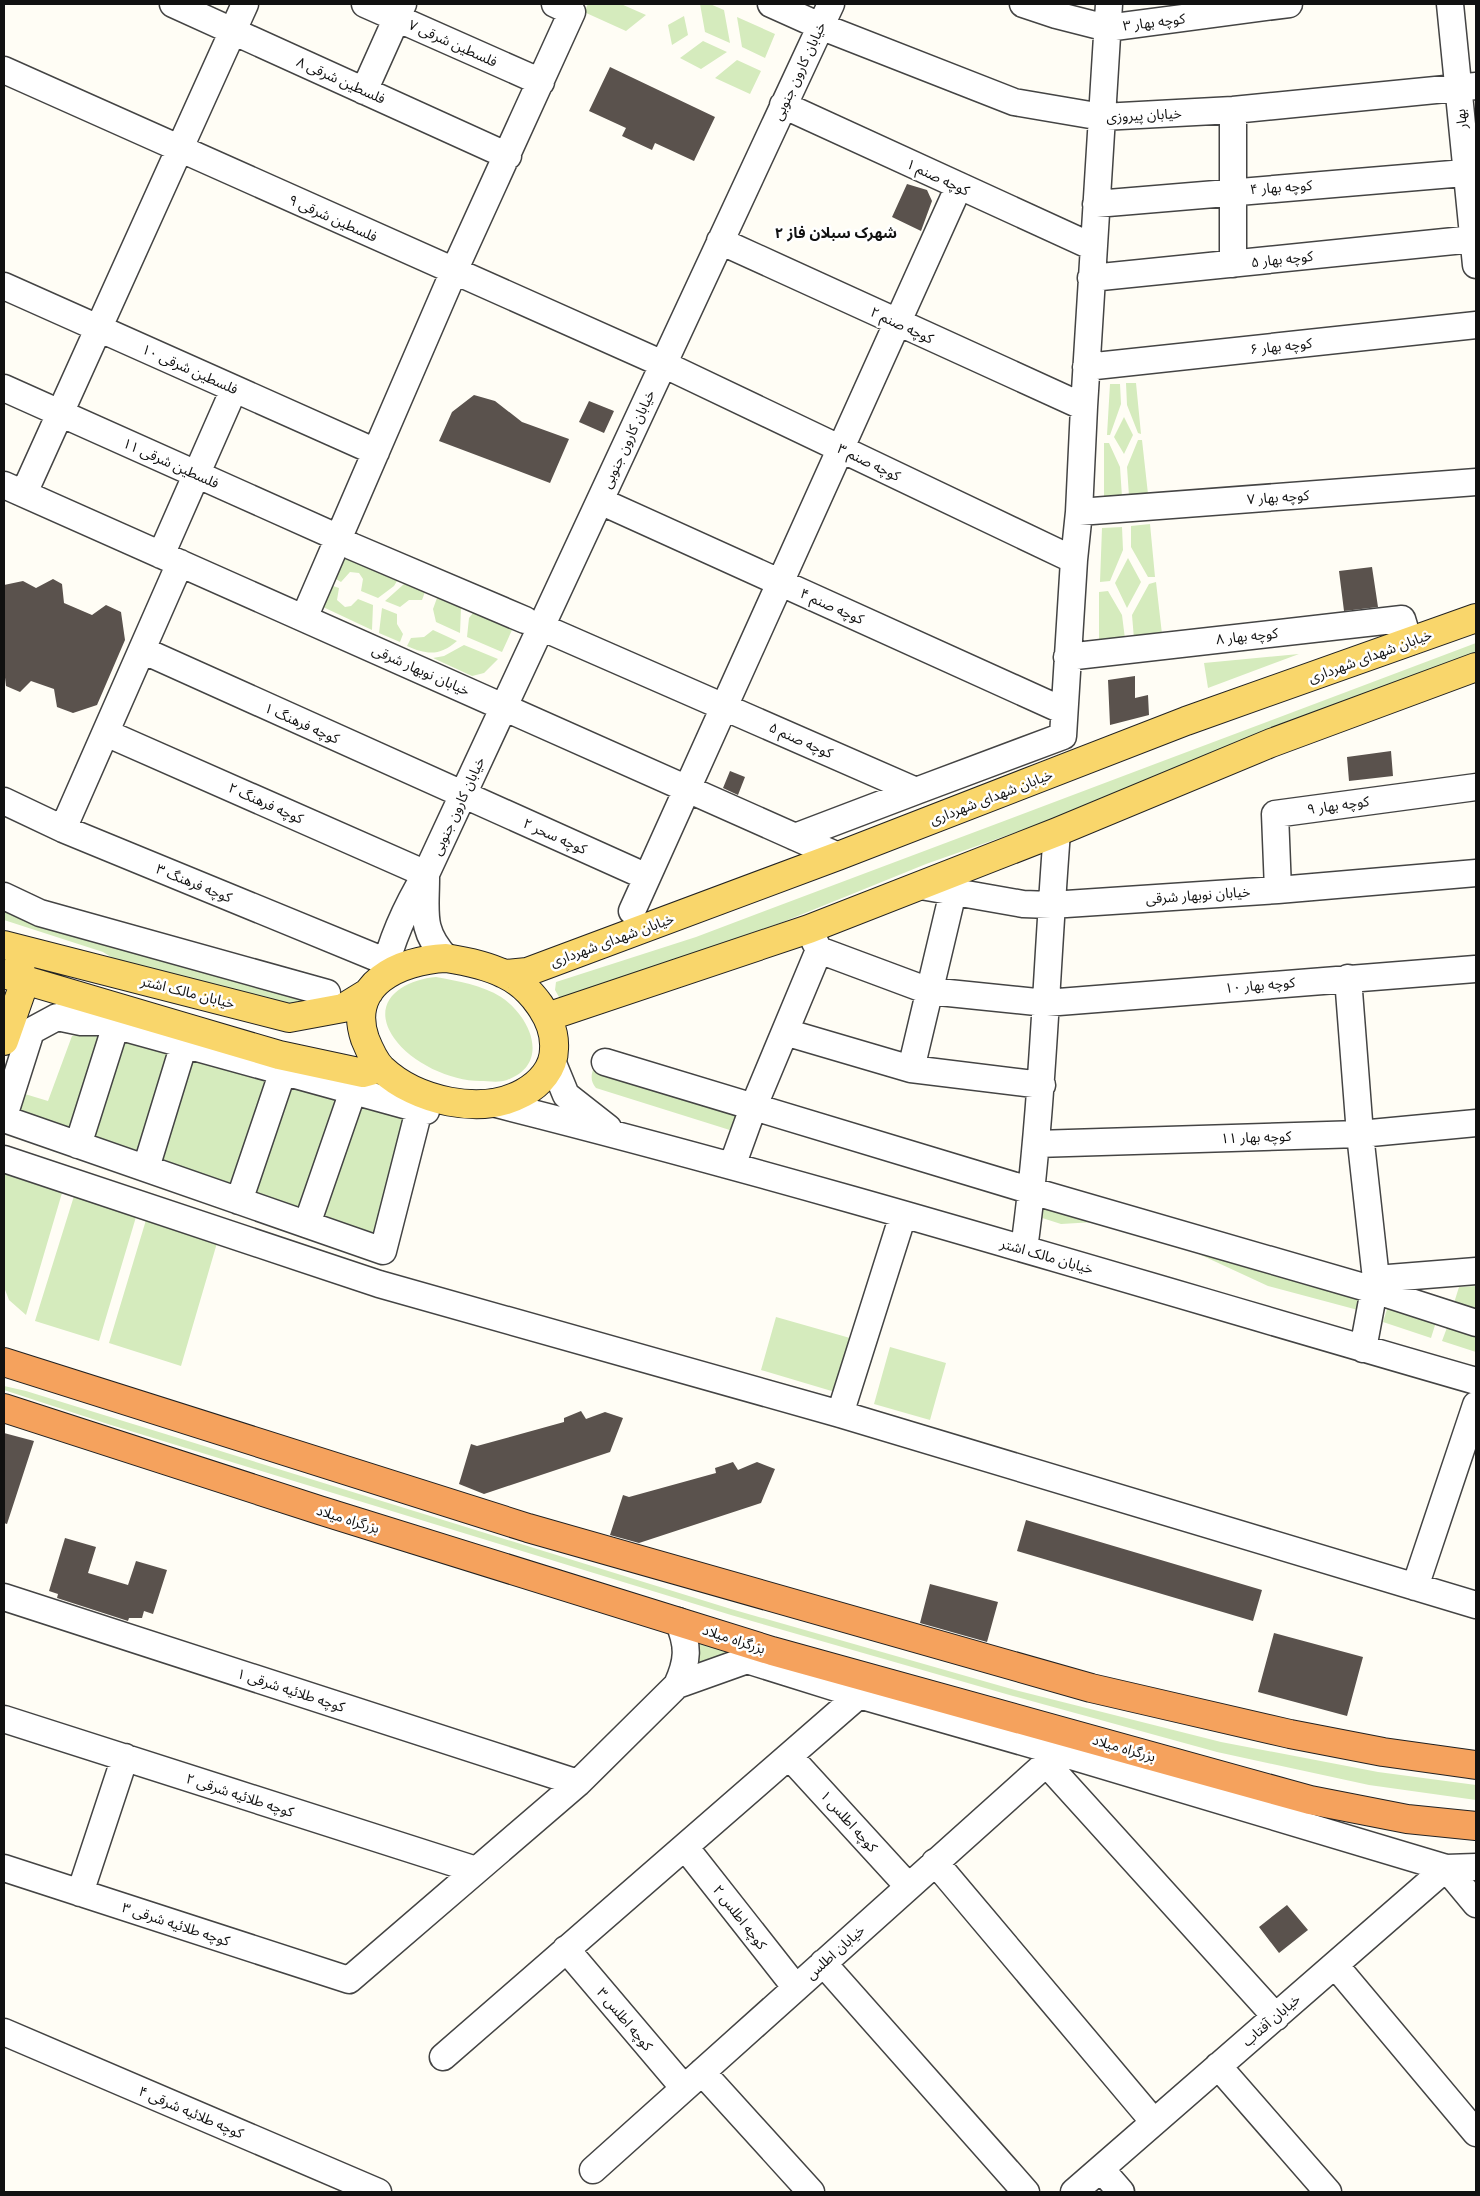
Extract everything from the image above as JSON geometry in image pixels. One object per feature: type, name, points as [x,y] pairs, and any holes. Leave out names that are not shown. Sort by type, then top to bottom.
[{"type":"highway","points":[[4,1362],[528,1528],[1091,1688],[1290,1734],[1383,1752],[1476,1765]]},
{"type":"highway","name":"بزرگراه میلاد","points":[[4,1408],[320,1510],[678,1621],[760,1656],[1061,1750],[1407,1819],[1476,1826]]},
{"type":"main road","name":"خیابان شهدای شهرداری","points":[[506,974],[527,972],[838,856],[1186,721],[1476,618]]},
{"type":"main road","points":[[547,1017],[814,939],[921,886],[1271,743],[1476,667]]},
{"type":"main road","points":[[4,1041],[15,978],[6,947]]},
{"type":"main road","name":"خیابان مالک اشتر","points":[[6,947],[289,1018],[343,1008],[380,977]]},
{"type":"main road","points":[[446,958],[479,964],[506,974],[531,994],[547,1017],[554,1037],[552,1061],[547,1073],[528,1090],[514,1098],[492,1103],[426,1106],[413,1089],[381,1068],[370,1051],[362,1028],[363,1006],[380,977],[414,961],[446,958]]},
{"type":"main road","points":[[15,978],[279,1056],[363,1073],[381,1068]]},
{"type":"street","name":"فلسطین شرقی ۸","points":[[173,4],[508,156]]},
{"type":"street","points":[[14,489],[60,413],[245,4]]},
{"type":"street","name":"فلسطین شرقی ۷","points":[[366,4],[400,11],[541,82]]},
{"type":"street","name":"خیابان پیروزی","points":[[771,4],[825,15],[1014,102],[1102,118],[1233,110],[1467,87]]},
{"type":"street","points":[[795,837],[916,791],[1063,723],[1079,512],[1091,278],[1108,16],[1056,15],[1023,4]]},
{"type":"street","name":"کوچه بهار ۳","points":[[1108,16],[1284,4]]},
{"type":"street","name":"بهار","points":[[1450,4],[1467,87],[1476,265]]},
{"type":"street","points":[[304,618],[454,271],[541,82],[564,8]]},
{"type":"street","points":[[364,90],[400,11]]},
{"type":"street","name":"خیابان کارون جنوبی","points":[[380,977],[411,898],[426,874],[504,707],[533,624],[600,501],[825,15]]},
{"type":"street","name":"فلسطین شرقی ۹","points":[[4,70],[663,364]]},
{"type":"street","name":"کوچه صنم ۱","points":[[784,105],[1093,247]]},
{"type":"street","points":[[1233,110],[1233,264]]},
{"type":"street","name":"کوچه بهار ۴","points":[[1096,204],[1472,172]]},
{"type":"street","points":[[632,911],[959,186]]},
{"type":"street","name":"کوچه بهار ۵","points":[[1091,278],[1474,239]]},
{"type":"street","name":"کوچه صنم ۲","points":[[720,241],[1084,407]]},
{"type":"street","name":"فلسطین شرقی ۱۰","points":[[4,286],[376,452]]},
{"type":"street","name":"کوچه بهار ۶","points":[[1086,368],[1476,326]]},
{"type":"street","name":"کوچه صنم ۳","points":[[663,364],[1074,560]]},
{"type":"street","name":"فلسطین شرقی ۱۱","points":[[4,388],[339,538],[351,546],[533,624]]},
{"type":"street","points":[[63,829],[142,650],[196,474],[234,389]]},
{"type":"street","name":"کوچه بهار ۷","points":[[1079,512],[1476,482]]},
{"type":"street","name":"خیابان نوبهار شرقی","points":[[14,489],[838,856]]},
{"type":"street","name":"کوچه صنم ۴","points":[[600,501],[780,583],[1063,723]]},
{"type":"street","name":"کوچه بهار ۸","points":[[1067,657],[1402,619],[1409,642]]},
{"type":"street","name":"کوچه صنم ۵","points":[[533,624],[725,706],[916,791]]},
{"type":"street","name":"کوچه فرهنگ ۱","points":[[142,650],[463,795]]},
{"type":"street","name":"کوچه فرهنگ ۲","points":[[106,733],[426,874]]},
{"type":"street","name":"کوچه بهار ۹","points":[[1278,890],[1275,814],[1476,787]]},
{"type":"street","name":"کوچه سحر ۲","points":[[463,795],[647,876]]},
{"type":"street","name":"کوچه فرهنگ ۳","points":[[4,801],[380,977]]},
{"type":"street","points":[[1024,1249],[1032,1191],[1042,1085],[1051,905],[1057,832]]},
{"type":"street","name":"خیابان نوبهار شرقی","points":[[921,886],[1023,904],[1051,905],[1278,890],[1476,873]]},
{"type":"street","name":"خیابان کارون جنوبی","points":[[426,874],[425,921],[434,946],[446,958]]},
{"type":"street","points":[[911,1069],[953,892]]},
{"type":"street","points":[[4,896],[40,913],[326,993]]},
{"type":"street","points":[[732,1166],[753,1108],[785,1032],[814,939]]},
{"type":"street","name":"کوچه بهار ۱۰","points":[[814,939],[929,991],[1046,1003],[1475,969]]},
{"type":"street","points":[[1348,978],[1360,1134],[1375,1284],[1363,1349]]},
{"type":"street","points":[[57,1017],[80,1022],[103,1022],[116,1025],[353,1091],[426,1106],[383,1251],[78,1145],[4,1117],[31,1032],[57,1017]]},
{"type":"street","points":[[78,1145],[116,1025]]},
{"type":"street","points":[[785,1032],[911,1069],[1042,1085]]},
{"type":"street","points":[[146,1168],[184,1044]]},
{"type":"street","name":"خیابان مالک اشتر","points":[[552,1061],[566,1096],[617,1134]]},
{"type":"street","points":[[605,1062],[1032,1191],[1375,1284],[1476,1323]]},
{"type":"street","points":[[239,1201],[283,1072]]},
{"type":"street","points":[[308,1224],[353,1091]]},
{"type":"street","name":"خیابان مالک اشتر","points":[[492,1103],[617,1134],[732,1166],[1024,1249],[1476,1382]]},
{"type":"street","points":[[379,1284],[426,1106]]},
{"type":"street","name":"کوچه بهار ۱۱","points":[[1036,1144],[1360,1134],[1476,1123]]},
{"type":"street","points":[[4,1159],[379,1284],[840,1414],[1476,1605]]},
{"type":"street","points":[[840,1414],[903,1215]]},
{"type":"street","points":[[1375,1284],[1476,1271]]},
{"type":"street","points":[[1415,1587],[1476,1405]]},
{"type":"street","name":"کوچه طلائیه شرقی ۱","points":[[4,1597],[578,1783]]},
{"type":"street","points":[[476,1870],[578,1783],[677,1685],[686,1667],[684,1634],[678,1621]]},
{"type":"street","points":[[677,1685],[760,1656],[859,1695],[1061,1750],[1446,1868],[1476,1867]]},
{"type":"street","points":[[444,2056],[859,1695]]},
{"type":"street","name":"کوچه طلائیه شرقی ۲","points":[[4,1719],[476,1870]]},
{"type":"street","points":[[1061,1750],[1276,2017]]},
{"type":"street","name":"خیابان اطلس","points":[[593,2170],[1061,1750]]},
{"type":"street","name":"کوچه اطلس ۱","points":[[789,1756],[908,1886]]},
{"type":"street","points":[[80,1893],[124,1757]]},
{"type":"street","name":"کوچه اطلس ۲","points":[[685,1847],[796,1988]]},
{"type":"street","points":[[935,1862],[1154,2122]]},
{"type":"street","name":"کوچه طلائیه شرقی ۳","points":[[4,1868],[349,1980],[476,1870]]},
{"type":"street","points":[[1446,1868],[1476,1904]]},
{"type":"street","name":"خیابان آفتاب","points":[[1074,2192],[1446,1868]]},
{"type":"street","name":"کوچه اطلس ۳","points":[[566,1950],[693,2080],[810,2192]]},
{"type":"street","points":[[823,1963],[1026,2192]]},
{"type":"street","points":[[1335,1965],[1476,2133]]},
{"type":"street","name":"کوچه طلائیه شرقی ۴","points":[[4,2032],[378,2192]]},
{"type":"street","points":[[1218,2066],[1328,2192]]},
{"type":"street","points":[[1101,2168],[1121,2192]]},
{"type":"green space","points":[[588,4],[621,4],[646,15],[626,31],[584,12]]},
{"type":"green space","points":[[700,4],[710,4],[724,10],[730,43],[705,32]]},
{"type":"green space","points":[[684,16],[688,35],[672,45],[668,25]]},
{"type":"green space","points":[[737,17],[775,34],[765,58],[742,47]]},
{"type":"green space","points":[[703,41],[727,52],[701,69],[680,58]]},
{"type":"green space","points":[[737,60],[761,71],[750,94],[715,78]]},
{"type":"green space","points":[[1126,383],[1136,383],[1141,434],[1138,433],[1127,405]]},
{"type":"green space","points":[[1110,384],[1120,384],[1121,404],[1110,435],[1107,435]]},
{"type":"green space","points":[[1124,417],[1133,435],[1124,454],[1114,437]]},
{"type":"green space","points":[[1138,440],[1142,440],[1148,494],[1129,496],[1127,467]]},
{"type":"green space","points":[[1104,443],[1109,443],[1120,467],[1122,497],[1104,497]]},
{"type":"green space","points":[[1150,524],[1155,577],[1148,577],[1131,547],[1131,526]]},
{"type":"green space","points":[[1122,527],[1123,550],[1110,581],[1100,582],[1102,528]]},
{"type":"green space","points":[[345,558],[397,581],[394,586],[378,598],[361,591],[363,579],[359,573],[350,572],[341,582],[336,579]]},
{"type":"green space","points":[[1128,558],[1141,582],[1127,608],[1115,583]]},
{"type":"green space","points":[[1156,582],[1162,634],[1134,639],[1132,615],[1149,584]]},
{"type":"green space","points":[[404,584],[425,592],[422,600],[409,600],[400,607],[385,601]]},
{"type":"green space","points":[[333,586],[339,588],[337,600],[345,607],[351,606],[358,599],[373,605],[372,630],[323,607]]},
{"type":"green space","points":[[1108,591],[1122,615],[1125,639],[1099,643],[1099,592]]},
{"type":"green space","points":[[437,598],[461,608],[460,633],[436,622],[433,609]]},
{"type":"green space","points":[[382,608],[397,614],[397,624],[403,634],[400,642],[379,633]]},
{"type":"green space","points":[[473,613],[512,630],[502,652],[467,637],[469,618]]},
{"type":"green space","points":[[433,630],[457,641],[439,652],[421,651],[407,646],[411,638],[424,637]]},
{"type":"green space","points":[[1476,643],[1476,660],[1065,815],[926,864],[783,922],[567,997],[559,997],[555,990],[556,982],[696,937]]},
{"type":"green space","points":[[464,645],[498,659],[484,673],[472,676],[433,658],[444,656]]},
{"type":"green space","points":[[1299,654],[1208,688],[1204,663]]},
{"type":"green space","points":[[4,908],[318,1001],[284,1012],[146,979],[103,952],[4,920]]},
{"type":"green space","points":[[436,977],[486,989],[501,997],[521,1016],[532,1040],[532,1052],[529,1063],[521,1073],[507,1080],[493,1082],[457,1078],[421,1063],[401,1047],[387,1025],[385,1014],[387,1004],[401,988],[423,979]]},
{"type":"green space","points":[[113,1028],[76,1141],[7,1117],[15,1091],[48,1101],[72,1036]]},
{"type":"green space","points":[[117,1029],[180,1047],[145,1165],[81,1143]]},
{"type":"green space","points":[[185,1048],[280,1074],[237,1197],[150,1167]]},
{"type":"green space","points":[[594,1067],[738,1112],[733,1131],[596,1088],[592,1078]]},
{"type":"green space","points":[[285,1076],[349,1094],[307,1221],[242,1199]]},
{"type":"green space","points":[[355,1097],[415,1113],[381,1247],[311,1223]]},
{"type":"green space","points":[[4,1174],[62,1193],[26,1315],[9,1300],[4,1287]]},
{"type":"green space","points":[[74,1196],[136,1217],[99,1341],[35,1321]]},
{"type":"green space","points":[[1039,1201],[1363,1295],[1358,1310],[1268,1286],[1188,1249],[1095,1222],[1061,1224],[1036,1216]]},
{"type":"green space","points":[[146,1220],[217,1243],[181,1366],[109,1343]]},
{"type":"green space","points":[[1476,1286],[1476,1311],[1454,1303],[1459,1287]]},
{"type":"green space","points":[[1388,1306],[1436,1322],[1431,1338],[1383,1322]]},
{"type":"green space","points":[[776,1317],[850,1338],[835,1392],[761,1370]]},
{"type":"green space","points":[[1448,1325],[1476,1334],[1476,1352],[1442,1341]]},
{"type":"green space","points":[[890,1347],[946,1363],[930,1420],[874,1404]]},
{"type":"green space","points":[[4,1386],[26,1391],[731,1609],[1015,1690],[1221,1742],[1378,1772],[1476,1785],[1476,1800],[1369,1785],[1217,1752],[1013,1696],[731,1615],[111,1425],[4,1390]]},
{"type":"green space","points":[[697,1639],[737,1652],[695,1667],[700,1652]]},
{"type":"building","points":[[610,67],[715,117],[694,161],[655,143],[652,150],[622,136],[626,128],[589,111]]},
{"type":"building","points":[[907,184],[927,190],[932,201],[921,231],[892,217]]},
{"type":"building","points":[[474,395],[495,401],[522,422],[569,439],[550,483],[439,441],[452,412]]},
{"type":"building","points":[[589,401],[614,411],[604,433],[579,422]]},
{"type":"building","points":[[1372,567],[1378,607],[1344,611],[1339,571]]},
{"type":"building","points":[[53,579],[62,584],[64,603],[92,615],[106,605],[121,612],[125,640],[97,705],[73,713],[57,707],[54,689],[31,681],[20,692],[6,686],[4,669],[4,585],[23,581],[36,588]]},
{"type":"building","points":[[1135,676],[1135,698],[1148,695],[1149,715],[1110,725],[1108,680]]},
{"type":"building","points":[[1391,751],[1393,776],[1349,781],[1347,757]]},
{"type":"building","points":[[730,771],[745,777],[738,795],[723,788]]},
{"type":"building","points":[[581,1411],[586,1419],[605,1412],[623,1418],[610,1452],[484,1494],[459,1484],[471,1444],[477,1446],[564,1422],[564,1418]]},
{"type":"building","points":[[4,1433],[34,1441],[7,1524],[4,1523]]},
{"type":"building","points":[[733,1462],[738,1470],[757,1462],[775,1469],[761,1503],[639,1543],[610,1535],[623,1495],[629,1497],[716,1473],[715,1468]]},
{"type":"building","points":[[1026,1520],[1262,1590],[1253,1621],[1017,1551]]},
{"type":"building","points":[[65,1538],[96,1547],[88,1573],[128,1585],[136,1561],[167,1570],[153,1614],[144,1611],[142,1618],[129,1618],[128,1621],[57,1598],[58,1594],[49,1591]]},
{"type":"building","points":[[930,1584],[998,1602],[987,1642],[920,1623]]},
{"type":"building","points":[[1274,1633],[1363,1657],[1347,1716],[1258,1692]]},
{"type":"building","points":[[1287,1905],[1308,1930],[1279,1953],[1259,1927]]},
{"type":"district","name":"شهرک سبلان فاز ۲","points":[[836,233]]}]
